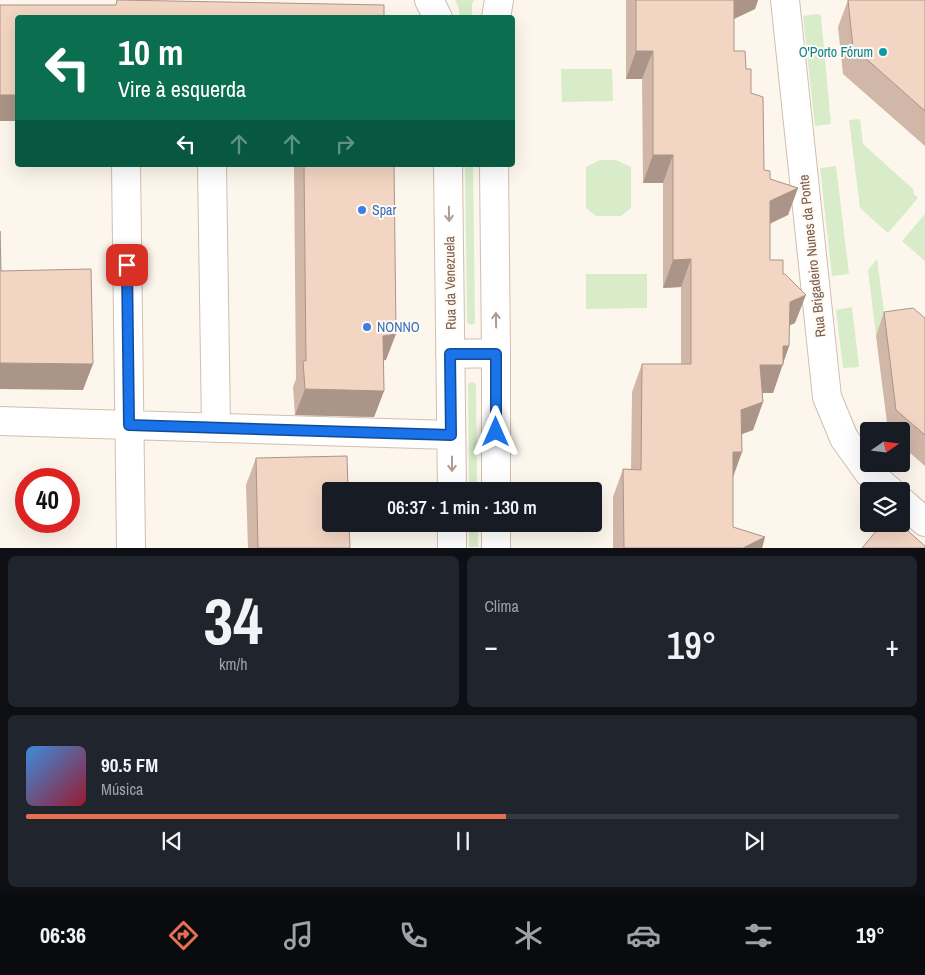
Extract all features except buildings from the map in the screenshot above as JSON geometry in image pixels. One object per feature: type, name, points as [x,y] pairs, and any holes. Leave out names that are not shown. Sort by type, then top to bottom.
[{"type":"street","points":[[429,0],[436,15]]},
{"type":"street","points":[[497,15],[500,0]]},
{"type":"street","name":"Rua Brigadeiro Nunes da Ponte","points":[[785,0],[827,396],[844,438],[869,473],[880,482]]},
{"type":"street","points":[[126,167],[131,548]]},
{"type":"street","points":[[212,167],[216,428]]},
{"type":"street","name":"Rua da Venezuela","points":[[448,167],[452,482]]},
{"type":"street","points":[[494,167],[496,482]]},
{"type":"street","points":[[450,354],[496,354]]},
{"type":"street","points":[[0,420],[451,435]]},
{"type":"street","points":[[910,509],[925,522]]},
{"type":"street","points":[[452,532],[452,548]]},
{"type":"street","points":[[496,532],[496,548]]},
{"type":"green space","points":[[455,0],[474,0],[472,15],[460,15]]},
{"type":"green space","points":[[818,14],[821,16],[831,124],[815,126],[803,16]]},
{"type":"green space","points":[[561,69],[612,69],[613,101],[562,102]]},
{"type":"green space","points":[[860,119],[863,144],[913,189],[914,194],[918,198],[888,233],[860,208],[849,120]]},
{"type":"green space","points":[[600,160],[616,160],[631,167],[631,208],[621,216],[596,216],[586,208],[586,167]]},
{"type":"green space","points":[[836,166],[849,274],[832,276],[820,168]]},
{"type":"green space","points":[[465,167],[473,167],[475,323],[471,325],[467,323]]},
{"type":"green space","points":[[925,214],[925,261],[902,241]]},
{"type":"green space","points":[[877,259],[887,334],[876,336],[868,270]]},
{"type":"green space","points":[[586,274],[647,274],[647,308],[586,309]]},
{"type":"green space","points":[[852,307],[859,367],[843,368],[836,310]]},
{"type":"green space","points":[[472,382],[476,384],[477,482],[469,482],[468,384]]},
{"type":"green space","points":[[469,532],[478,532],[478,547],[469,547]]},
{"type":"place","name":"O'Porto Fórum","points":[[883,52]]},
{"type":"place","name":"Spar","points":[[362,210]]},
{"type":"place","name":"NONNO","points":[[367,327]]},
{"type":"route","points":[[127,265],[129,425],[451,435],[450,354],[496,354],[496,432]]}]
